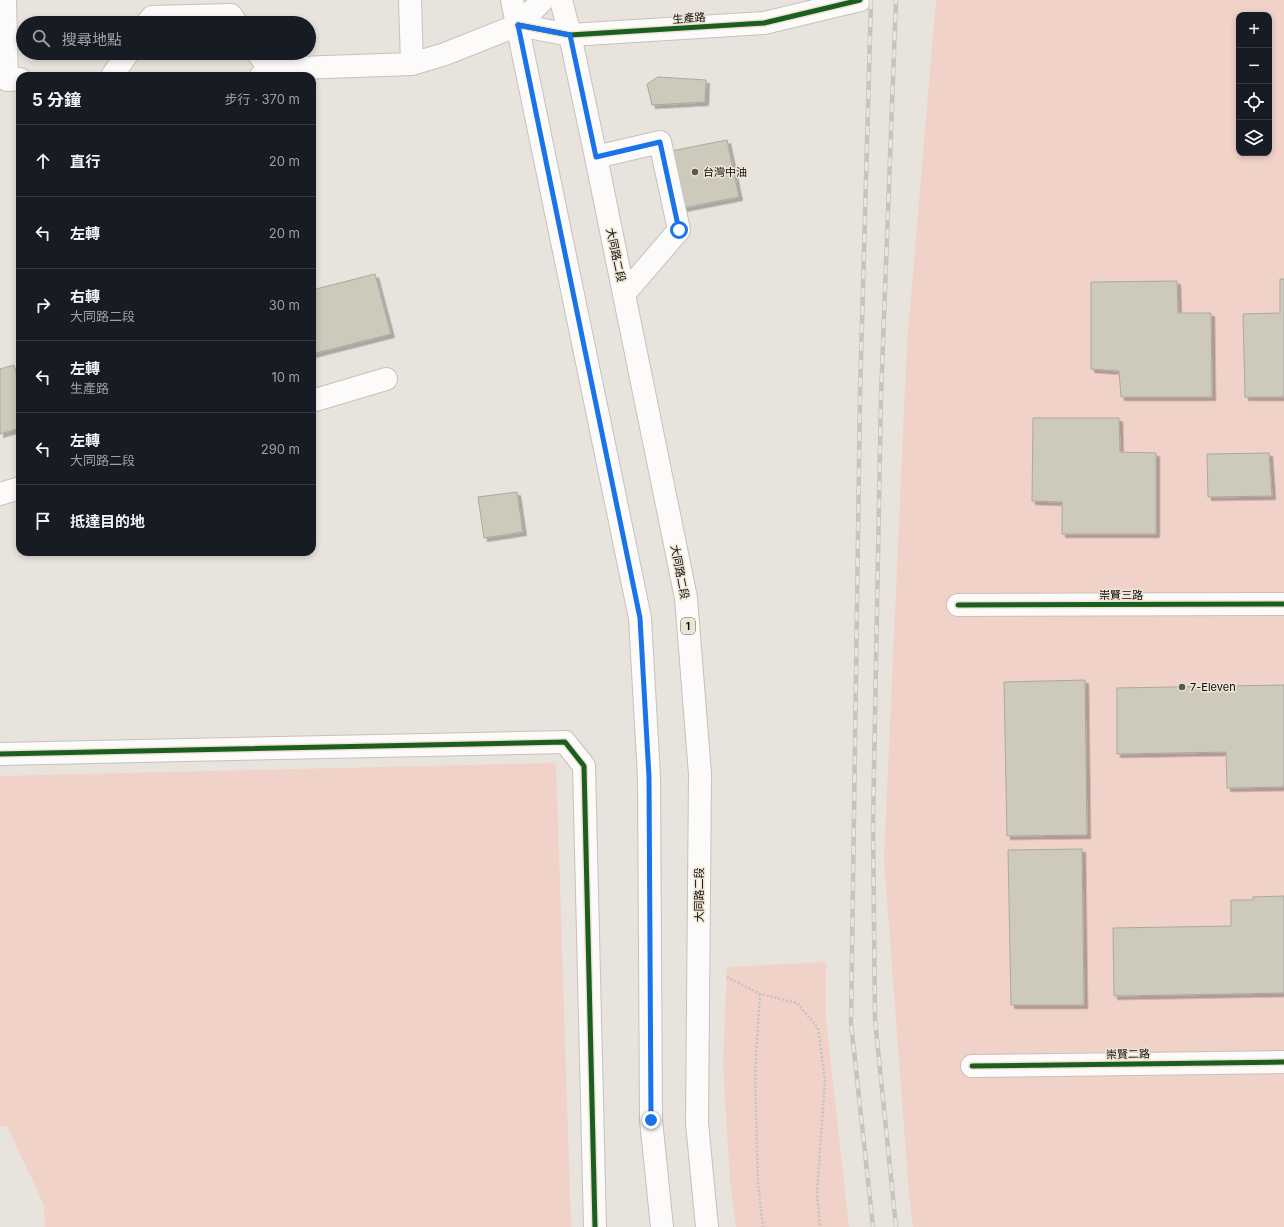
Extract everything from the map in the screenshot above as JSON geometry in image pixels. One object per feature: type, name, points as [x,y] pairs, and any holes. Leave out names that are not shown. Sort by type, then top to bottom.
[{"type":"main road","points":[[5,0],[7,80],[16,79]]},
{"type":"main road","points":[[410,0],[412,64]]},
{"type":"main road","points":[[512,0],[640,618],[649,777],[651,1120],[662,1227]]},
{"type":"main road","points":[[262,66],[412,64],[445,54],[518,25],[543,0]]},
{"type":"main road","name":"大同路二段","points":[[561,0],[596,157],[657,453],[686,606],[700,774],[698,1122],[707,1227]]},
{"type":"main road","name":"生產路","points":[[518,25],[570,35],[764,23],[860,0]]},
{"type":"main road","points":[[192,16],[232,16]]},
{"type":"main road","points":[[116,72],[123,60]]},
{"type":"main road","points":[[596,157],[660,142],[679,230],[624,294]]},
{"type":"main road","points":[[316,400],[386,379]]},
{"type":"main road","points":[[0,494],[16,489]]},
{"type":"main road","name":"崇賢三路","points":[[958,605],[1284,604]]},
{"type":"main road","points":[[0,754],[565,742],[584,766],[595,1227]]},
{"type":"main road","name":"崇賢二路","points":[[972,1066],[1284,1062]]},
{"type":"path","points":[[726,977],[760,994],[797,1003],[818,1028],[825,1080],[817,1193],[820,1227]]},
{"type":"path","points":[[760,994],[755,1073],[758,1184],[763,1227]]},
{"type":"shaded area","points":[[936,0],[1284,0],[1284,1227],[913,1227],[909,1194],[884,859],[907,344]]},
{"type":"shaded area","points":[[556,763],[571,1227],[45,1227],[44,1205],[7,1126],[0,1127],[0,776]]},
{"type":"shaded area","points":[[826,962],[826,1019],[849,1227],[736,1227],[730,1182],[723,1065],[727,967]]},
{"type":"building","points":[[658,77],[706,80],[705,102],[652,105],[647,84]]},
{"type":"building","points":[[727,140],[739,197],[678,209],[666,152]]},
{"type":"building","points":[[375,274],[391,334],[316,353],[316,289]]},
{"type":"building","points":[[1280,279],[1284,279],[1284,397],[1245,397],[1243,314],[1280,313]]},
{"type":"building","points":[[1177,281],[1178,313],[1211,313],[1212,397],[1121,397],[1119,371],[1091,369],[1091,282]]},
{"type":"building","points":[[14,365],[16,372],[16,429],[0,434],[0,369]]},
{"type":"building","points":[[1033,418],[1119,418],[1120,452],[1156,453],[1156,534],[1062,534],[1062,502],[1032,501]]},
{"type":"building","points":[[1269,453],[1272,496],[1208,497],[1207,454]]},
{"type":"building","points":[[517,492],[523,532],[484,538],[478,497]]},
{"type":"building","points":[[1085,680],[1087,835],[1007,836],[1004,682]]},
{"type":"building","points":[[1284,685],[1284,787],[1227,788],[1226,752],[1117,754],[1117,688]]},
{"type":"building","points":[[1082,849],[1084,1005],[1011,1005],[1008,850]]},
{"type":"building","points":[[1284,896],[1284,993],[1114,996],[1113,928],[1231,926],[1231,900],[1253,900],[1253,897]]},
{"type":"railway","points":[[871,0],[860,395],[851,1023],[873,1227]]},
{"type":"railway","points":[[896,0],[881,396],[873,823],[875,1020],[896,1227]]},
{"type":"cycle path","points":[[518,25],[570,35],[764,23],[860,0]]},
{"type":"cycle path","points":[[958,605],[1284,604]]},
{"type":"cycle path","points":[[0,754],[565,742],[584,766],[595,1227]]},
{"type":"cycle path","points":[[972,1066],[1284,1062]]},
{"type":"place","name":"台灣中油","points":[[695,172]]},
{"type":"place","name":"7-Eleven","points":[[1182,687]]},
{"type":"route","points":[[651,1120],[649,777],[640,618],[518,25],[570,35],[596,157],[660,142],[679,230]]}]
